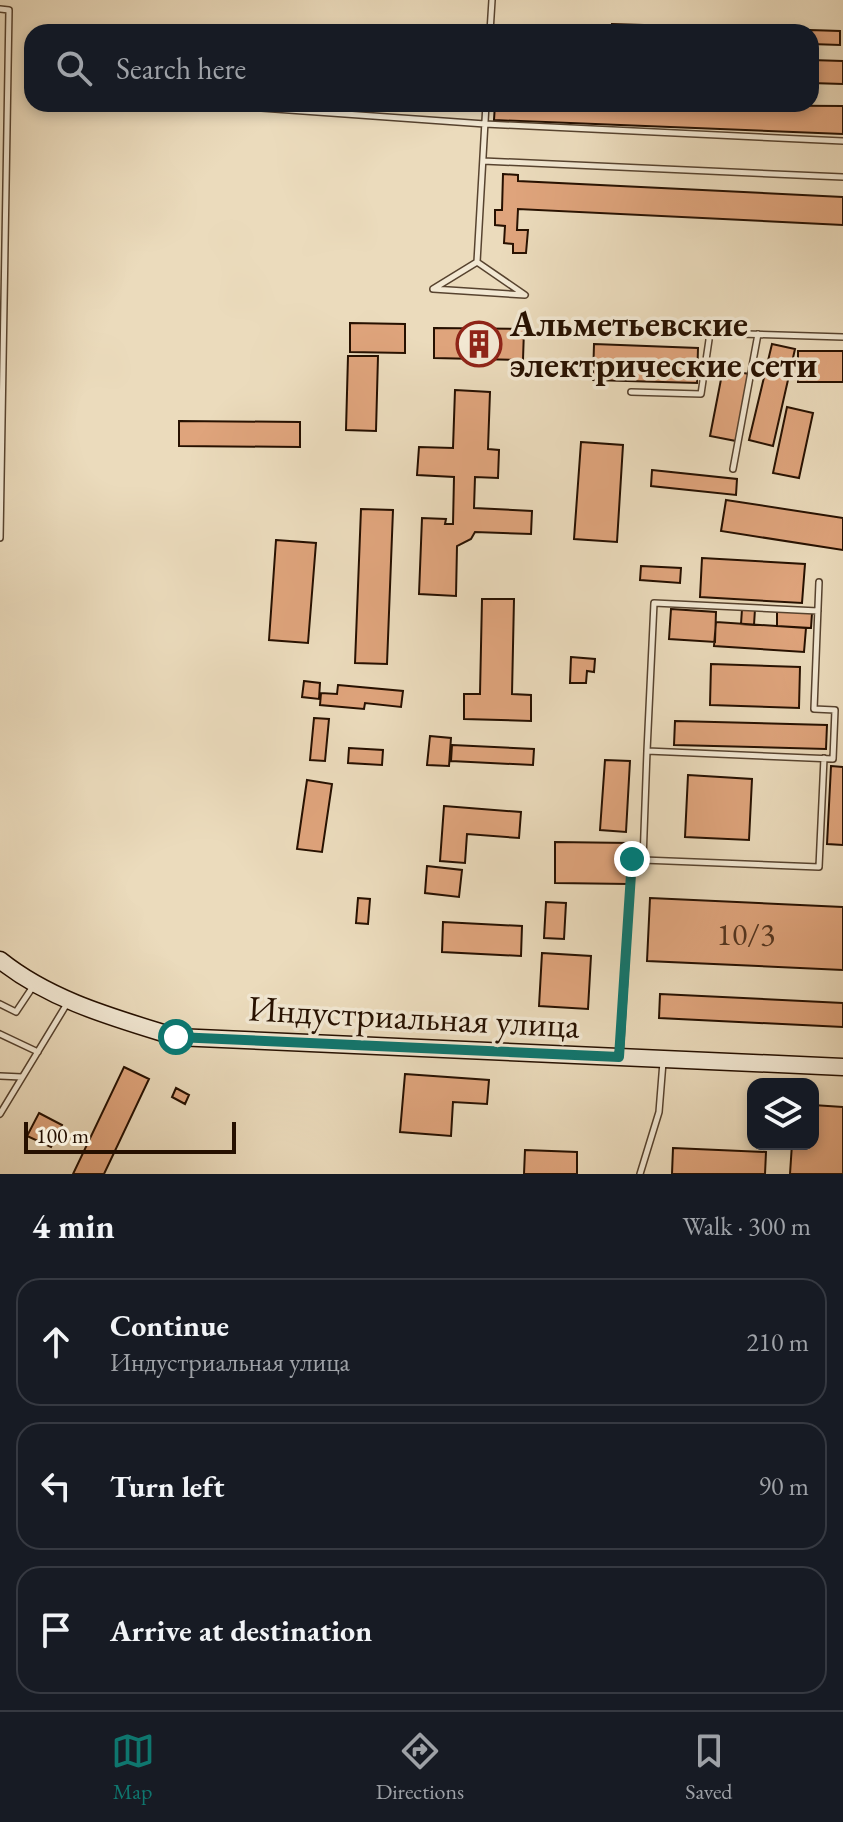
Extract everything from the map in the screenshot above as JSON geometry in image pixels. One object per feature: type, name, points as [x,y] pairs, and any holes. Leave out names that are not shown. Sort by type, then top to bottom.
[{"type":"street","name":"Индустриальная улица","points":[[0,960],[35,984],[92,1012],[176,1037],[843,1067]]},
{"type":"lane","points":[[490,24],[492,0]]},
{"type":"lane","points":[[0,9],[9,10],[0,538]]},
{"type":"lane","points":[[317,112],[485,124],[843,141]]},
{"type":"lane","points":[[477,262],[486,112]]},
{"type":"lane","points":[[483,161],[843,177]]},
{"type":"lane","points":[[477,262],[501,279],[525,295],[433,289],[477,262]]},
{"type":"lane","points":[[631,392],[701,394],[710,333],[843,337]]},
{"type":"lane","points":[[733,469],[758,334]]},
{"type":"lane","points":[[647,751],[833,759],[835,710],[814,709],[819,582]]},
{"type":"lane","points":[[643,860],[654,603],[818,611]]},
{"type":"lane","points":[[834,747],[843,747]]},
{"type":"lane","points":[[619,1057],[632,859],[819,867],[824,758]]},
{"type":"lane","points":[[0,1004],[16,1012],[35,984]]},
{"type":"lane","points":[[0,1114],[69,1000]]},
{"type":"lane","points":[[0,1034],[38,1052]]},
{"type":"lane","points":[[640,1174],[659,1112],[663,1059]]},
{"type":"lane","points":[[0,1076],[22,1077]]},
{"type":"building","points":[[819,30],[840,31],[840,45],[819,44]]},
{"type":"building","points":[[819,60],[843,61],[843,84],[819,83]]},
{"type":"building","points":[[819,106],[843,106],[843,134],[494,120],[494,112],[819,112]]},
{"type":"building","points":[[503,174],[518,175],[518,181],[843,197],[843,225],[518,209],[517,230],[528,230],[526,253],[513,253],[513,244],[504,243],[505,226],[495,225],[495,210],[502,210]]},
{"type":"building","points":[[350,323],[405,324],[405,353],[350,352]]},
{"type":"building","name":"Альметьевские электрические сети","points":[[434,328],[524,329],[523,360],[434,358]]},
{"type":"building","points":[[594,344],[698,348],[697,383],[593,380]]},
{"type":"building","points":[[772,344],[795,349],[773,446],[749,440]]},
{"type":"building","points":[[798,351],[843,351],[843,382],[798,382]]},
{"type":"building","points":[[348,356],[378,356],[376,431],[346,430]]},
{"type":"building","points":[[723,369],[749,374],[736,441],[710,436]]},
{"type":"building","points":[[455,390],[490,392],[488,449],[499,450],[498,478],[475,477],[474,508],[532,511],[531,534],[475,532],[471,539],[457,546],[456,596],[419,594],[422,518],[446,519],[445,524],[453,524],[454,477],[417,475],[419,447],[453,448]]},
{"type":"building","points":[[787,407],[813,413],[799,478],[773,473]]},
{"type":"building","points":[[179,421],[300,422],[300,447],[179,446]]},
{"type":"building","points":[[581,442],[623,445],[617,542],[574,539]]},
{"type":"building","points":[[652,470],[737,479],[736,495],[651,486]]},
{"type":"building","points":[[726,500],[843,518],[843,550],[721,531]]},
{"type":"building","points":[[361,509],[393,510],[387,664],[355,663]]},
{"type":"building","points":[[276,540],[316,543],[308,643],[269,640]]},
{"type":"building","points":[[702,558],[805,564],[802,603],[700,597]]},
{"type":"building","points":[[641,566],[681,568],[680,583],[640,580]]},
{"type":"building","points":[[482,599],[514,599],[512,694],[531,695],[531,721],[464,719],[464,694],[480,694]]},
{"type":"building","points":[[671,609],[716,612],[715,642],[669,639]]},
{"type":"building","points":[[742,609],[755,609],[754,625],[741,624]]},
{"type":"building","points":[[777,611],[812,613],[811,628],[777,626]]},
{"type":"building","points":[[716,622],[806,628],[804,652],[714,646]]},
{"type":"building","points":[[571,657],[595,659],[594,672],[587,671],[586,683],[570,683]]},
{"type":"building","points":[[711,664],[800,667],[799,708],[710,705]]},
{"type":"building","points":[[304,681],[320,683],[319,699],[302,697]]},
{"type":"building","points":[[338,685],[403,691],[401,707],[365,703],[364,709],[320,705],[321,693],[337,694]]},
{"type":"building","points":[[314,718],[329,719],[325,761],[310,760]]},
{"type":"building","points":[[675,721],[827,725],[826,749],[674,745]]},
{"type":"building","points":[[430,736],[451,738],[449,766],[427,765]]},
{"type":"building","points":[[452,745],[534,749],[533,765],[451,761]]},
{"type":"building","points":[[349,748],[383,750],[382,765],[348,763]]},
{"type":"building","points":[[605,760],[630,761],[626,832],[600,830]]},
{"type":"building","points":[[831,766],[843,767],[843,845],[827,844]]},
{"type":"building","points":[[688,775],[752,779],[749,840],[685,837]]},
{"type":"building","points":[[307,780],[332,784],[322,852],[297,849]]},
{"type":"building","points":[[444,806],[521,812],[519,838],[467,834],[465,863],[440,861]]},
{"type":"building","points":[[555,842],[630,843],[629,884],[555,883]]},
{"type":"building","points":[[427,866],[462,870],[459,897],[425,893]]},
{"type":"building","points":[[358,898],[370,899],[368,924],[356,923]]},
{"type":"building","points":[[650,898],[843,907],[843,970],[647,961]]},
{"type":"building","points":[[546,902],[566,903],[564,939],[544,938]]},
{"type":"building","points":[[443,922],[522,926],[521,956],[442,952]]},
{"type":"building","points":[[542,953],[591,956],[588,1009],[539,1006]]},
{"type":"building","points":[[660,994],[843,1003],[843,1027],[659,1018]]},
{"type":"building","points":[[124,1067],[149,1079],[104,1174],[73,1174]]},
{"type":"building","points":[[405,1074],[489,1080],[487,1104],[453,1102],[451,1136],[400,1132]]},
{"type":"building","points":[[176,1088],[189,1095],[185,1104],[172,1097]]},
{"type":"building","points":[[819,1105],[843,1107],[843,1174],[790,1174],[792,1150],[819,1150]]},
{"type":"building","points":[[39,1113],[62,1125],[51,1147],[27,1136]]},
{"type":"building","points":[[673,1148],[766,1152],[765,1174],[672,1174]]},
{"type":"building","points":[[525,1150],[577,1152],[577,1174],[524,1174]]},
{"type":"place","name":"Альметьевские электрические сети","points":[[479,344]]},
{"type":"route","points":[[176,1037],[619,1057],[632,859]]}]
